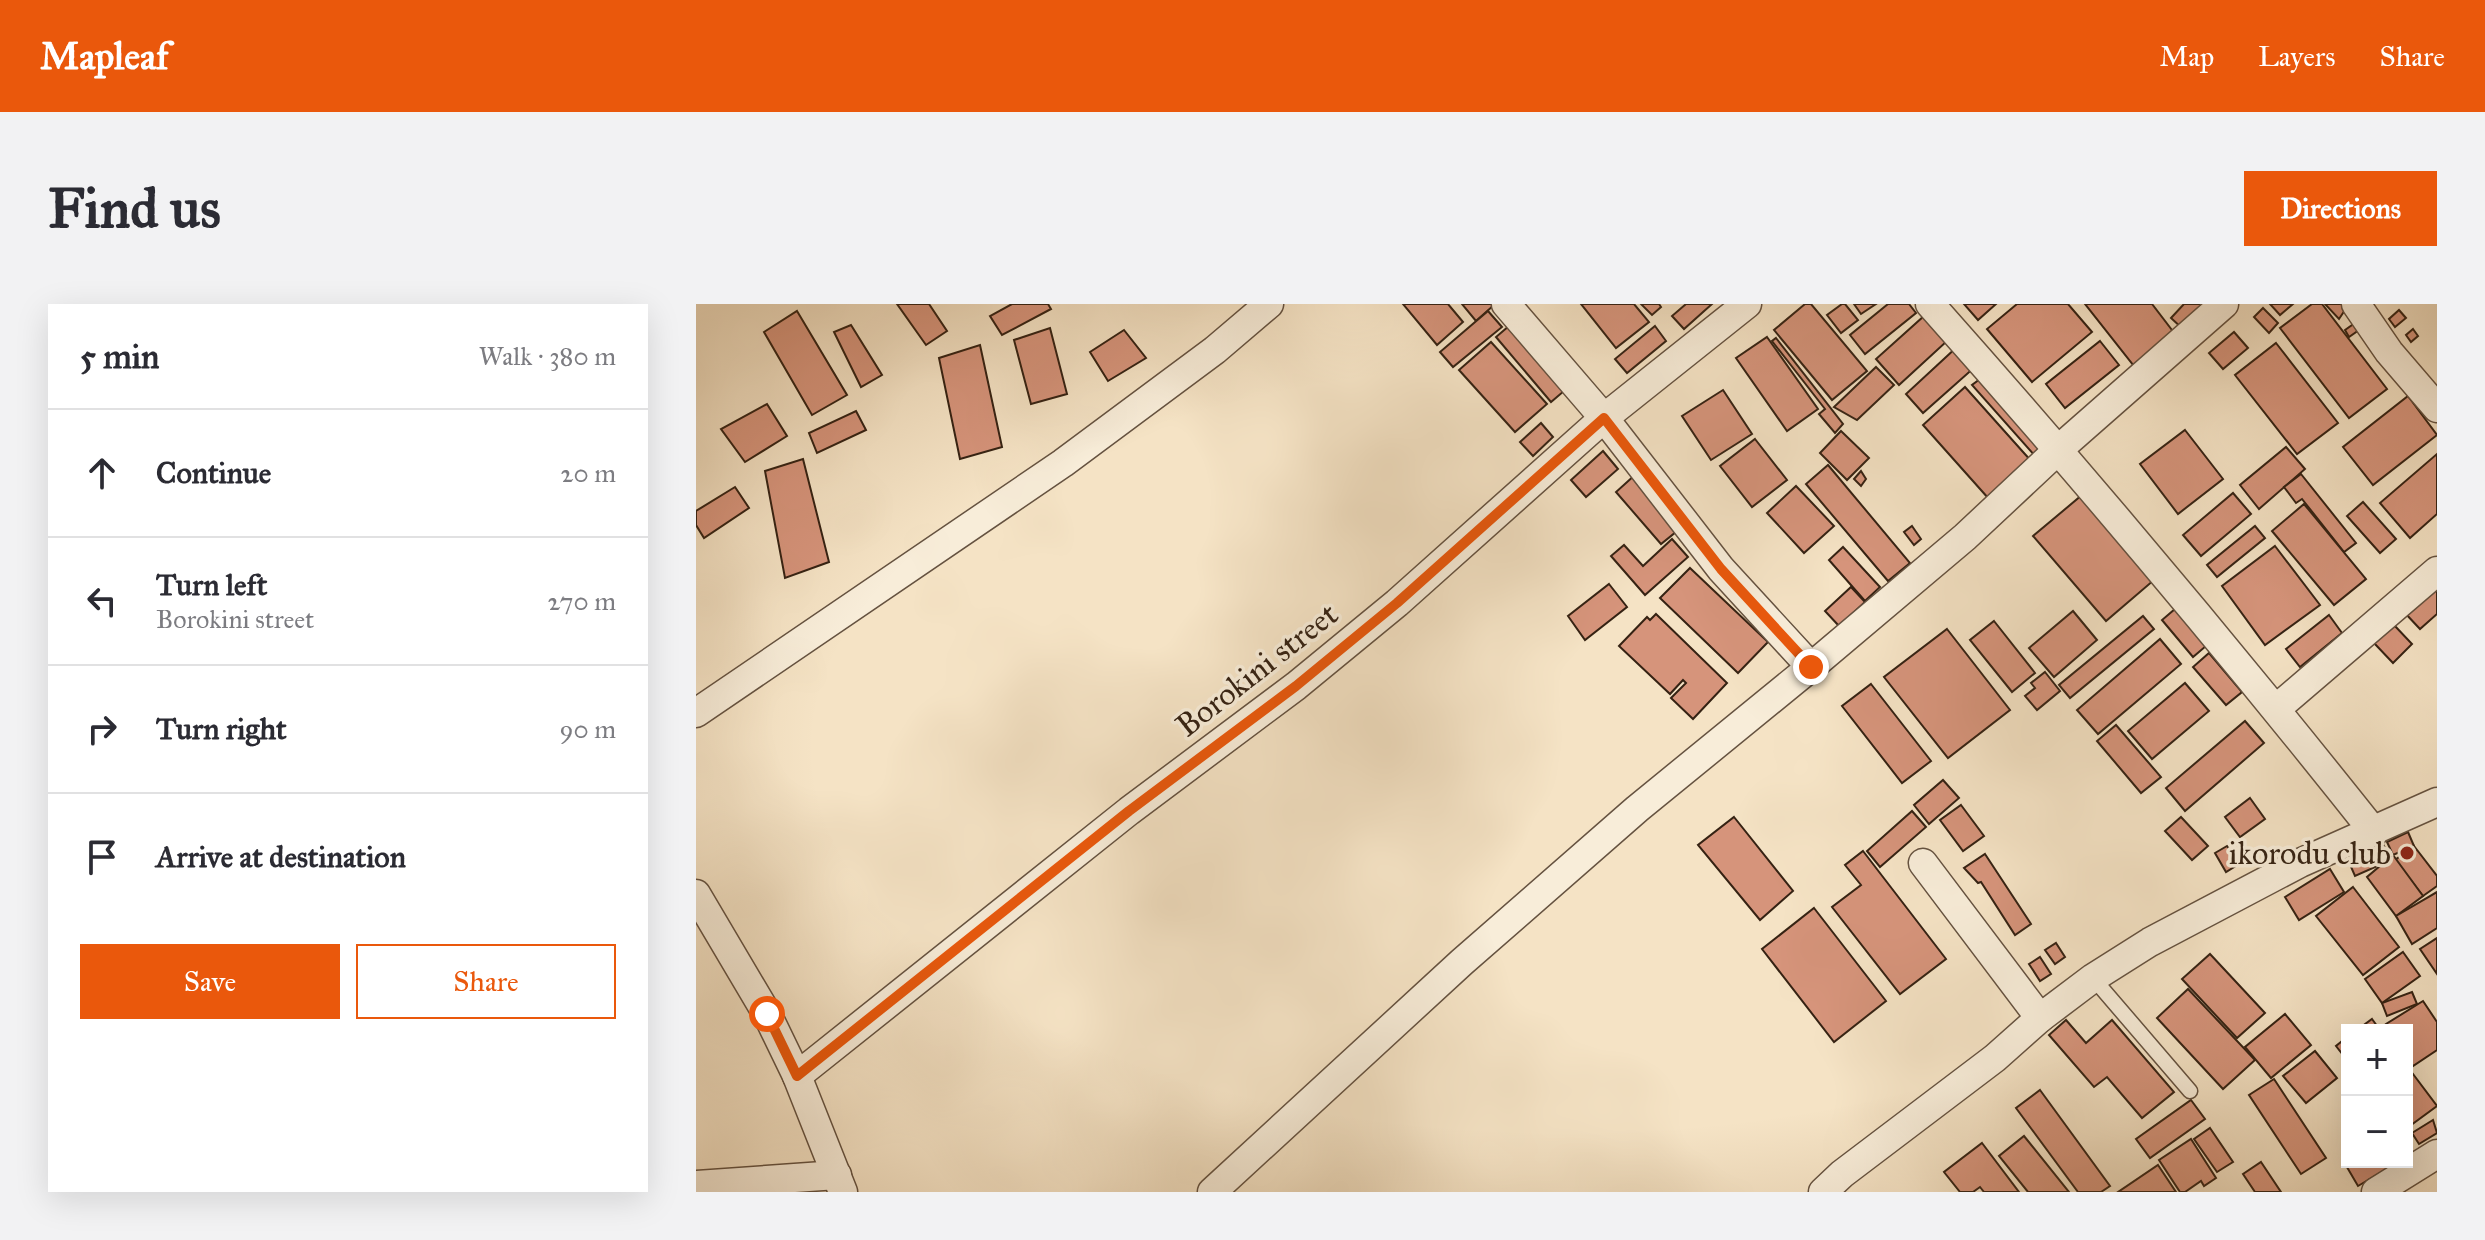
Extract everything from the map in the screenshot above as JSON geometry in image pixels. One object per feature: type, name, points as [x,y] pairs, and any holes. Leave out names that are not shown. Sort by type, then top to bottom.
[{"type":"street","points":[[696,713],[1063,463],[1215,350],[1269,304]]},
{"type":"street","points":[[1506,304],[1604,418],[1721,569],[1811,667]]},
{"type":"street","name":"Borokini street","points":[[797,1076],[1129,811],[1296,686],[1397,603],[1604,418],[1747,304]]},
{"type":"street","points":[[1930,304],[2059,449],[2276,709],[2374,832]]},
{"type":"street","points":[[1212,1192],[1462,962],[1602,840],[1965,537],[2059,449],[2224,304]]},
{"type":"street","points":[[2356,304],[2389,352],[2437,408]]},
{"type":"street","points":[[2276,709],[2437,571]]},
{"type":"street","points":[[1823,1192],[2093,978],[2150,942],[2300,863],[2437,802]]},
{"type":"street","points":[[1923,863],[2040,1018]]},
{"type":"street","points":[[696,894],[767,1014],[797,1076],[840,1183],[696,1185]]},
{"type":"street","points":[[2376,1192],[2432,1164]]},
{"type":"lane","points":[[2093,978],[2190,1091]]},
{"type":"building","points":[[897,304],[929,304],[947,331],[926,345]]},
{"type":"building","points":[[1012,304],[1048,304],[1051,309],[1002,335],[990,316]]},
{"type":"building","points":[[1403,304],[1448,304],[1463,322],[1437,345]]},
{"type":"building","points":[[1462,304],[1493,304],[1494,305],[1476,321]]},
{"type":"building","points":[[1581,304],[1634,304],[1649,322],[1616,348]]},
{"type":"building","points":[[1641,304],[1659,304],[1661,307],[1652,315]]},
{"type":"building","points":[[1686,304],[1712,304],[1684,329],[1672,316]]},
{"type":"building","points":[[1805,304],[1811,304],[1867,371],[1832,400],[1774,330]]},
{"type":"building","points":[[1842,304],[1858,320],[1841,333],[1827,315]]},
{"type":"building","points":[[1854,304],[1876,304],[1861,314]]},
{"type":"building","points":[[1888,304],[1909,304],[1916,313],[1865,354],[1850,335]]},
{"type":"building","points":[[1964,304],[1996,304],[1978,320]]},
{"type":"building","points":[[2017,304],[2068,304],[2092,332],[2032,382],[1987,329]]},
{"type":"building","points":[[2085,304],[2152,304],[2175,334],[2134,366]]},
{"type":"building","points":[[2184,304],[2208,304],[2183,329],[2171,318]]},
{"type":"building","points":[[2270,304],[2293,304],[2280,315]]},
{"type":"building","points":[[2312,304],[2322,304],[2387,389],[2349,418],[2280,328]]},
{"type":"building","points":[[2325,304],[2349,304],[2339,319]]},
{"type":"building","points":[[2263,308],[2278,323],[2269,333],[2254,317]]},
{"type":"building","points":[[2399,310],[2406,318],[2395,327],[2389,319]]},
{"type":"building","points":[[797,311],[847,395],[812,415],[764,332]]},
{"type":"building","points":[[1488,311],[1502,327],[1453,367],[1440,352]]},
{"type":"building","points":[[1924,316],[1947,341],[1899,385],[1876,359]]},
{"type":"building","points":[[2355,323],[2359,330],[2349,337],[2345,330]]},
{"type":"building","points":[[851,325],[882,375],[861,387],[834,332]]},
{"type":"building","points":[[1509,326],[1564,391],[1551,402],[1496,337]]},
{"type":"building","points":[[1655,326],[1666,341],[1627,373],[1615,359]]},
{"type":"building","points":[[1050,328],[1067,394],[1031,404],[1014,340]]},
{"type":"building","points":[[2413,329],[2418,336],[2411,342],[2406,335]]},
{"type":"building","points":[[1124,330],[1146,358],[1108,381],[1090,352]]},
{"type":"building","points":[[2234,332],[2248,348],[2223,369],[2209,353]]},
{"type":"building","points":[[1767,337],[1818,409],[1787,431],[1736,358]]},
{"type":"building","points":[[1776,338],[1843,424],[1835,433],[1819,414],[1825,409],[1772,341]]},
{"type":"building","points":[[2100,341],[2119,365],[2065,408],[2046,384]]},
{"type":"building","points":[[1491,342],[1547,404],[1515,432],[1459,370]]},
{"type":"building","points":[[2276,343],[2338,423],[2297,454],[2235,375]]},
{"type":"building","points":[[980,345],[1002,447],[960,459],[939,358]]},
{"type":"building","points":[[1958,346],[1976,366],[1923,413],[1906,394]]},
{"type":"building","points":[[1876,367],[1894,385],[1857,420],[1834,407]]},
{"type":"building","points":[[1984,376],[2048,448],[2037,458],[1972,385]]},
{"type":"building","points":[[1965,387],[2032,462],[1989,499],[1923,425]]},
{"type":"building","points":[[1723,390],[1752,434],[1711,460],[1682,416]]},
{"type":"building","points":[[2408,396],[2437,435],[2373,485],[2343,447]]},
{"type":"building","points":[[767,404],[787,436],[745,462],[721,429]]},
{"type":"building","points":[[856,411],[866,430],[817,453],[809,433]]},
{"type":"building","points":[[1541,423],[1553,437],[1533,456],[1520,442]]},
{"type":"building","points":[[2185,430],[2223,479],[2178,514],[2140,464]]},
{"type":"building","points":[[1841,431],[1869,458],[1847,480],[1820,453]]},
{"type":"building","points":[[1755,439],[1787,480],[1752,507],[1720,466]]},
{"type":"building","points":[[2286,447],[2305,469],[2259,509],[2240,485]]},
{"type":"building","points":[[1603,451],[1618,469],[1586,497],[1571,480]]},
{"type":"building","points":[[2437,454],[2437,514],[2410,538],[2380,503]]},
{"type":"building","points":[[803,459],[829,562],[785,578],[765,471]]},
{"type":"building","points":[[1828,465],[1910,563],[1888,581],[1806,484]]},
{"type":"building","points":[[1861,471],[1866,479],[1861,486],[1854,479]]},
{"type":"building","points":[[1636,474],[1682,527],[1661,544],[1616,492]]},
{"type":"building","points":[[2301,474],[2356,543],[2344,552],[2302,499],[2296,503],[2284,487]]},
{"type":"building","points":[[1796,486],[1834,526],[1804,553],[1767,513]]},
{"type":"building","points":[[735,487],[749,508],[704,538],[696,525],[696,511]]},
{"type":"building","points":[[2233,493],[2251,514],[2201,556],[2183,535]]},
{"type":"building","points":[[2082,495],[2154,580],[2106,621],[2033,536]]},
{"type":"building","points":[[2363,502],[2396,539],[2380,553],[2347,516]]},
{"type":"building","points":[[2304,504],[2366,579],[2334,605],[2272,531]]},
{"type":"building","points":[[1912,526],[1921,539],[1914,545],[1904,532]]},
{"type":"building","points":[[2255,526],[2265,538],[2217,577],[2207,565]]},
{"type":"building","points":[[1672,539],[1688,557],[1645,595],[1611,556],[1624,545],[1643,566]]},
{"type":"building","points":[[2275,546],[2320,605],[2265,645],[2222,586]]},
{"type":"building","points":[[1843,547],[1880,587],[1865,601],[1829,560]]},
{"type":"building","points":[[1690,568],[1768,642],[1738,673],[1660,598]]},
{"type":"building","points":[[1609,584],[1627,607],[1585,640],[1568,616]]},
{"type":"building","points":[[1851,587],[1865,602],[1839,626],[1825,611]]},
{"type":"building","points":[[2437,587],[2437,614],[2420,629],[2405,613]]},
{"type":"building","points":[[2175,609],[2206,646],[2193,657],[2162,620]]},
{"type":"building","points":[[2073,611],[2097,640],[2054,677],[2029,648]]},
{"type":"building","points":[[1656,614],[1727,683],[1693,719],[1671,698],[1686,683],[1683,680],[1670,694],[1619,646],[1647,617],[1650,620]]},
{"type":"building","points":[[2329,615],[2342,633],[2300,667],[2286,649]]},
{"type":"building","points":[[2143,616],[2154,629],[2070,698],[2059,685]]},
{"type":"building","points":[[1994,621],[2035,673],[2012,692],[1970,640]]},
{"type":"building","points":[[2394,625],[2412,644],[2393,663],[2374,643]]},
{"type":"building","points":[[1947,629],[2010,710],[1948,758],[1884,677]]},
{"type":"building","points":[[2160,639],[2181,664],[2098,734],[2077,710]]},
{"type":"building","points":[[2209,653],[2242,692],[2226,705],[2193,667]]},
{"type":"building","points":[[2045,672],[2060,691],[2037,710],[2025,696],[2035,688],[2031,683]]},
{"type":"building","points":[[2185,683],[2209,711],[2152,759],[2128,731]]},
{"type":"building","points":[[1871,684],[1931,761],[1902,783],[1842,706]]},
{"type":"building","points":[[2245,721],[2264,743],[2185,811],[2166,788]]},
{"type":"building","points":[[2116,725],[2161,777],[2141,793],[2097,741]]},
{"type":"building","points":[[1943,780],[1959,798],[1929,824],[1914,805]]},
{"type":"building","points":[[2250,798],[2265,819],[2240,837],[2225,817]]},
{"type":"building","points":[[1961,805],[1984,836],[1963,851],[1940,820]]},
{"type":"building","points":[[1912,811],[1926,827],[1880,867],[1867,851]]},
{"type":"building","points":[[1734,817],[1793,891],[1760,920],[1698,845]]},
{"type":"building","points":[[2181,817],[2208,846],[2192,860],[2165,831]]},
{"type":"building","points":[[2408,832],[2414,846],[2393,855],[2387,842]]},
{"type":"building","points":[[2383,844],[2391,860],[2355,876],[2348,860]]},
{"type":"building","points":[[2227,846],[2239,864],[2226,872],[2215,853]]},
{"type":"building","points":[[2414,846],[2437,876],[2437,886],[2423,896],[2395,860]]},
{"type":"building","points":[[1863,851],[1946,959],[1900,994],[1832,907],[1861,885],[1845,865]]},
{"type":"building","points":[[1985,854],[2031,924],[2015,935],[1981,882],[1978,883],[1964,868]]},
{"type":"building","points":[[2393,855],[2423,896],[2396,916],[2367,877]]},
{"type":"building","points":[[2330,869],[2344,892],[2299,920],[2285,897]]},
{"type":"building","points":[[2353,887],[2399,947],[2363,975],[2316,916]]},
{"type":"building","points":[[2437,892],[2437,928],[2412,944],[2396,916]]},
{"type":"building","points":[[1814,908],[1886,1001],[1834,1042],[1762,949]]},
{"type":"building","points":[[2437,938],[2437,974],[2420,949]]},
{"type":"building","points":[[2056,943],[2065,957],[2055,964],[2045,950]]},
{"type":"building","points":[[2403,952],[2420,976],[2382,1003],[2365,979]]},
{"type":"building","points":[[2210,954],[2265,1013],[2237,1038],[2182,979]]},
{"type":"building","points":[[2040,957],[2051,974],[2040,981],[2029,964]]},
{"type":"building","points":[[2188,989],[2255,1060],[2223,1089],[2157,1018]]},
{"type":"building","points":[[2412,992],[2417,1004],[2387,1016],[2382,1003]]},
{"type":"building","points":[[2423,1001],[2437,1022],[2437,1050],[2413,1066],[2413,1024],[2386,1024]]},
{"type":"building","points":[[2285,1014],[2311,1045],[2271,1078],[2245,1047]]},
{"type":"building","points":[[2066,1020],[2086,1043],[2112,1020],[2174,1092],[2142,1118],[2107,1077],[2094,1087],[2049,1035]]},
{"type":"building","points":[[2315,1051],[2337,1078],[2306,1103],[2283,1076]]},
{"type":"building","points":[[2413,1074],[2437,1106],[2413,1124]]},
{"type":"building","points":[[2274,1079],[2326,1158],[2301,1174],[2249,1095]]},
{"type":"building","points":[[2040,1090],[2110,1186],[2101,1192],[2078,1192],[2016,1108]]},
{"type":"building","points":[[2191,1100],[2205,1119],[2150,1158],[2136,1139]]},
{"type":"building","points":[[2433,1120],[2437,1133],[2419,1144],[2413,1132]]},
{"type":"building","points":[[2210,1128],[2233,1162],[2217,1172],[2194,1139]]},
{"type":"building","points":[[2024,1136],[2069,1192],[2028,1192],[1999,1156]]},
{"type":"building","points":[[2191,1139],[2216,1178],[2204,1186],[2201,1181],[2180,1192],[2159,1160]]},
{"type":"building","points":[[1982,1143],[2019,1192],[1984,1192],[1980,1187],[1973,1192],[1960,1192],[1944,1172]]},
{"type":"building","points":[[2261,1162],[2281,1192],[2255,1192],[2243,1174]]},
{"type":"building","points":[[2158,1165],[2176,1192],[2118,1192]]},
{"type":"building","points":[[2348,1168],[2388,1168],[2358,1186]]},
{"type":"place","name":"ikorodu club","points":[[2407,853]]},
{"type":"route","points":[[767,1014],[797,1076],[1129,811],[1296,686],[1397,603],[1604,418],[1721,569],[1811,667]]}]
